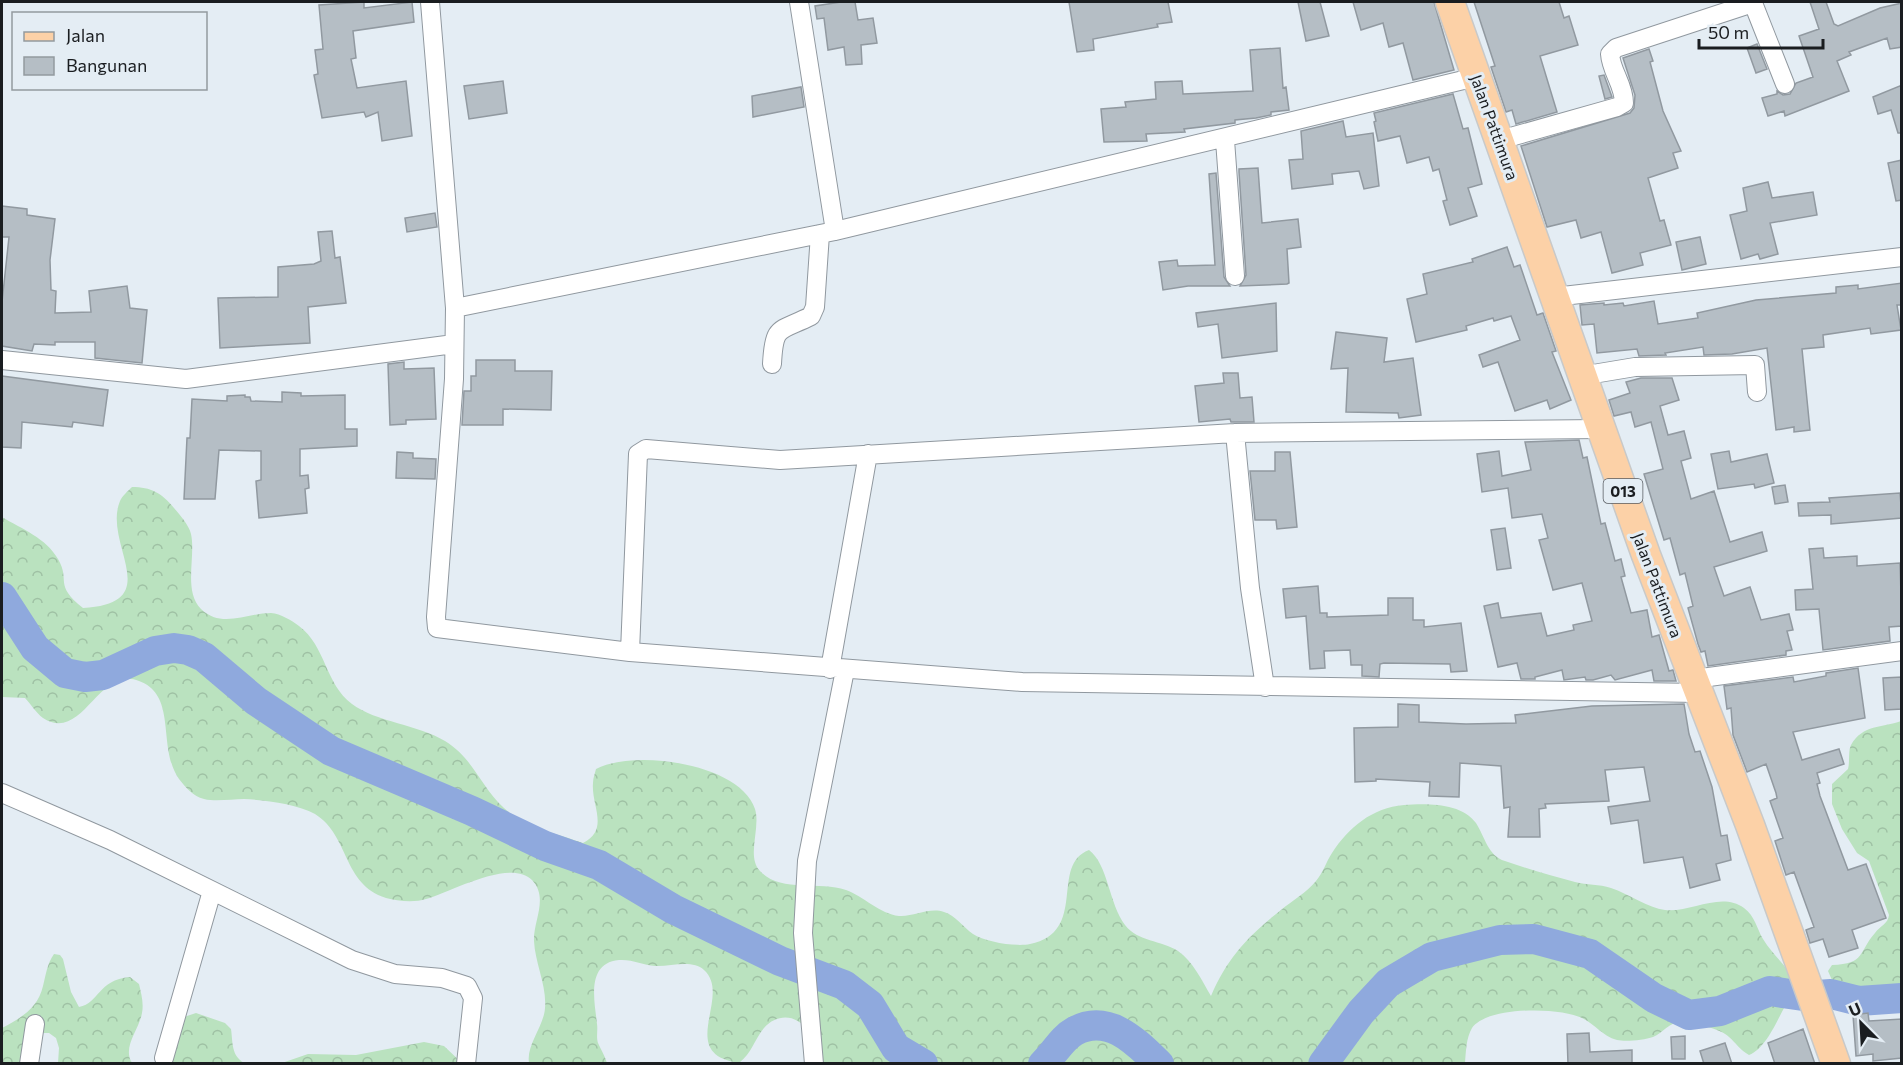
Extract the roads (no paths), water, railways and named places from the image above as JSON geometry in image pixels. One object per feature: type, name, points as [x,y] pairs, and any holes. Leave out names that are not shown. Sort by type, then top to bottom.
[{"type":"main road","name":"Jalan Pattimura","points":[[1450,2],[1600,429],[1836,1064]]},
{"type":"street","points":[[430,2],[455,308],[454,379],[437,628],[630,652],[838,670],[1022,682],[1265,687],[1697,686],[1902,651]]},
{"type":"street","points":[[772,364],[773,339],[777,332],[811,316],[815,307],[828,232],[800,2]]},
{"type":"street","points":[[1500,140],[1617,107],[1624,103],[1624,94],[1611,63],[1610,54],[1616,48],[1754,2],[1785,84]]},
{"type":"street","points":[[455,308],[828,232],[1225,140],[1476,77]]},
{"type":"street","points":[[1225,140],[1235,276]]},
{"type":"street","points":[[1554,297],[1902,257]]},
{"type":"street","points":[[2,360],[186,380],[454,344]]},
{"type":"street","points":[[1581,376],[1635,367],[1755,365],[1757,392]]},
{"type":"street","points":[[630,652],[635,492],[638,454],[641,450],[780,460],[1235,433],[1600,429]]},
{"type":"street","points":[[1235,433],[1250,588],[1265,687]]},
{"type":"street","points":[[814,1064],[803,933],[807,861],[838,670],[868,454]]},
{"type":"street","points":[[2,793],[110,840],[352,960],[395,974],[442,978],[467,986],[473,998],[466,1064]]},
{"type":"street","points":[[164,1058],[212,891]]},
{"type":"street","points":[[29,1064],[35,1024]]},
{"type":"waterway","points":[[2,597],[35,648],[65,673],[85,677],[103,675],[155,651],[174,648],[188,650],[204,657],[256,701],[331,751],[472,811],[545,846],[599,865],[673,909],[780,961],[844,985],[870,1005],[896,1048],[923,1064]]},
{"type":"waterway","points":[[1323,1064],[1361,1012],[1388,983],[1432,957],[1500,940],[1534,939],[1590,954],[1654,998],[1689,1015],[1720,1011],[1770,991],[1803,996],[1831,994],[1859,1001],[1902,998]]},
{"type":"waterway","points":[[1043,1064],[1070,1034],[1087,1026],[1099,1025],[1121,1032],[1159,1064]]}]
